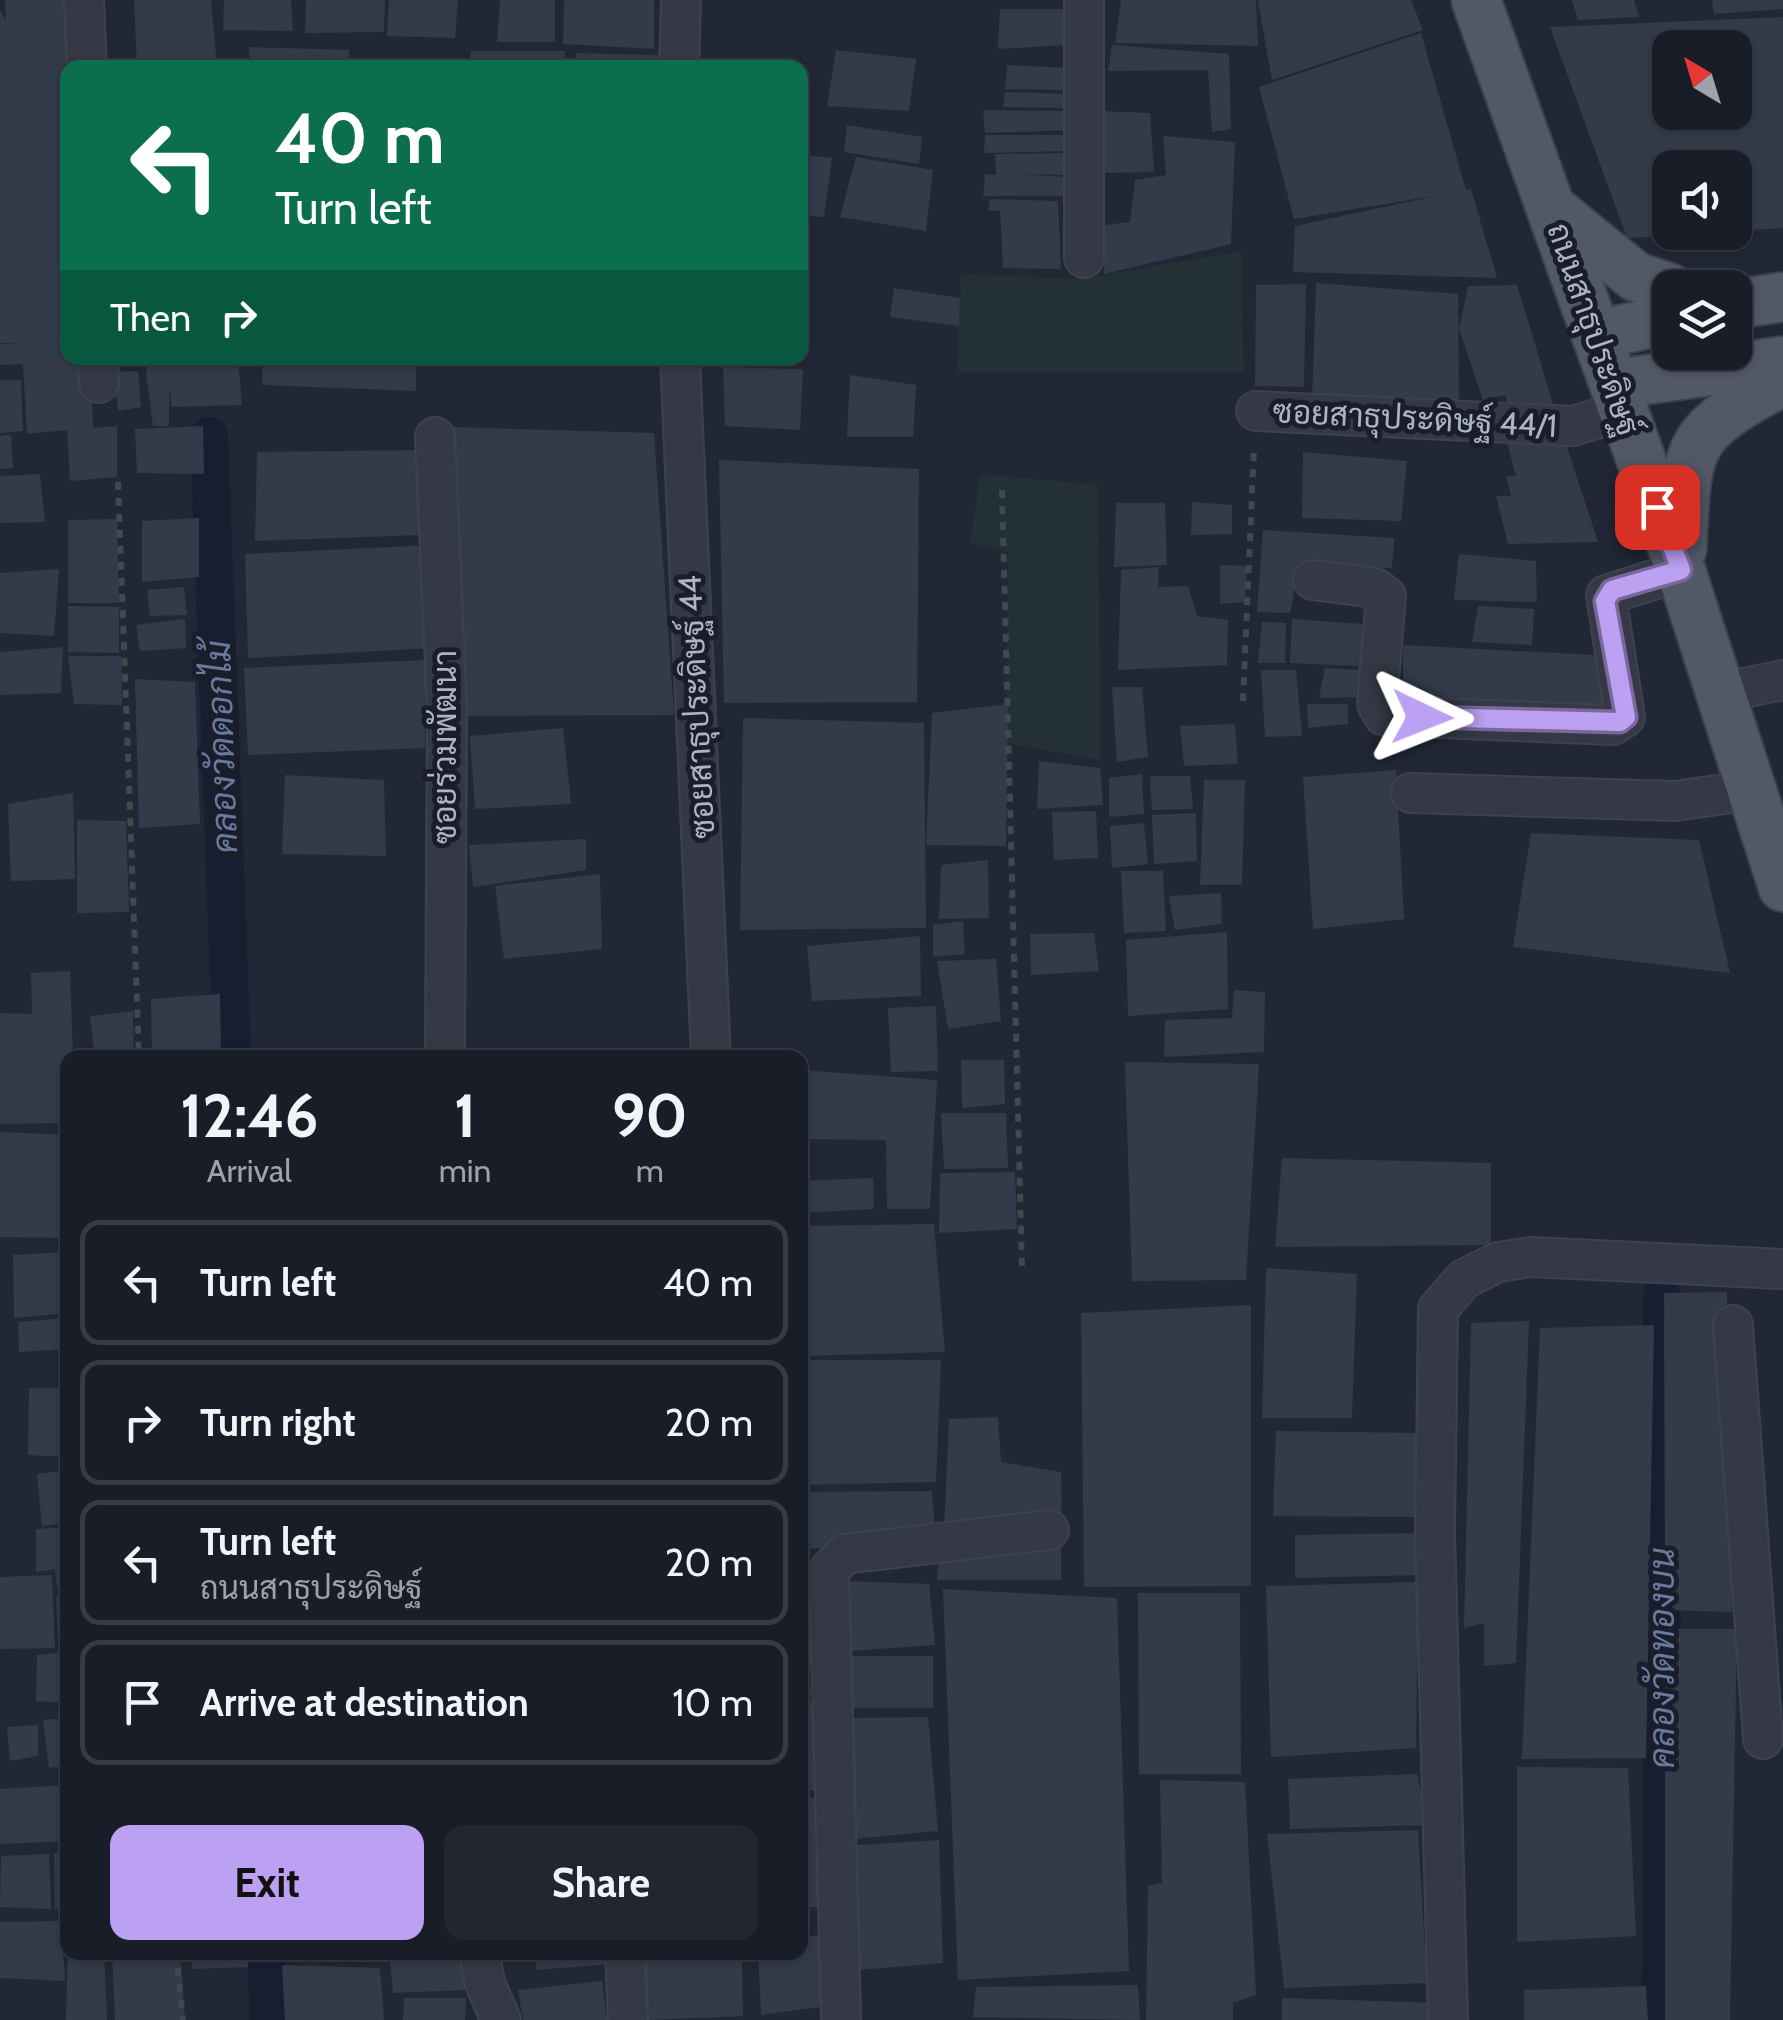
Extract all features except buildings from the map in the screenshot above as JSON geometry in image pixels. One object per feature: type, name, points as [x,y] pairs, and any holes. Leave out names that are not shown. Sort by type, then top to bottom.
[{"type":"main road","name":"ถนนสาธุประดิษฐ์","points":[[1476,0],[1681,570],[1783,887]]},
{"type":"main road","points":[[1553,210],[1631,274],[1652,282]]},
{"type":"main road","points":[[1596,335],[1652,323]]},
{"type":"main road","points":[[1618,398],[1783,362]]},
{"type":"main road","points":[[1681,570],[1685,478],[1693,446],[1725,412],[1783,381]]},
{"type":"street","points":[[84,0],[87,60]]},
{"type":"street","points":[[679,60],[680,0]]},
{"type":"street","points":[[1084,0],[1084,258]]},
{"type":"street","name":"ซอยสาธุประดิษฐ์ 44","points":[[680,365],[711,1050]]},
{"type":"street","name":"ซอยสาธุประดิษฐ์ 44/1","points":[[1256,411],[1573,426],[1618,398]]},
{"type":"street","name":"ซอยร่วมพัฒนา","points":[[435,437],[447,710],[445,1050]]},
{"type":"street","points":[[1313,580],[1375,588],[1386,596],[1376,704],[1384,716],[1613,724],[1626,717],[1606,595],[1681,570]]},
{"type":"street","points":[[1720,692],[1783,680]]},
{"type":"street","points":[[1411,793],[1675,802],[1752,790]]},
{"type":"street","points":[[1448,2020],[1435,1552],[1438,1309],[1464,1279],[1498,1262],[1531,1257],[1783,1269]]},
{"type":"street","points":[[1733,1325],[1768,1598],[1763,1739]]},
{"type":"street","points":[[839,2019],[829,1570],[844,1554],[1049,1530]]},
{"type":"street","points":[[481,1960],[500,2020]]},
{"type":"street","points":[[625,1960],[628,2020]]},
{"type":"path","name":"ซอยสาธุประดิษฐ์ 44/1","points":[[1244,701],[1256,411]]},
{"type":"path","points":[[118,482],[139,1050]]},
{"type":"path","points":[[1002,490],[1022,1270]]},
{"type":"path","points":[[177,1960],[183,2020]]},
{"type":"shaded area","points":[[1241,251],[1244,372],[957,372],[961,274],[1079,279]]},
{"type":"shaded area","points":[[980,474],[1098,485],[1101,760],[1006,743],[1008,552],[970,543]]},
{"type":"waterway","name":"คลองวัดดอกไม้","points":[[209,436],[232,1050]]},
{"type":"waterway","name":"คลองวัดทองบน","points":[[1661,2020],[1662,1296]]},
{"type":"waterway","name":"คลองวัดดอกไม้","points":[[266,1960],[269,2020]]},
{"type":"route","points":[[1422,717],[1613,724],[1626,717],[1605,601],[1612,590],[1681,570],[1657,507]]}]
